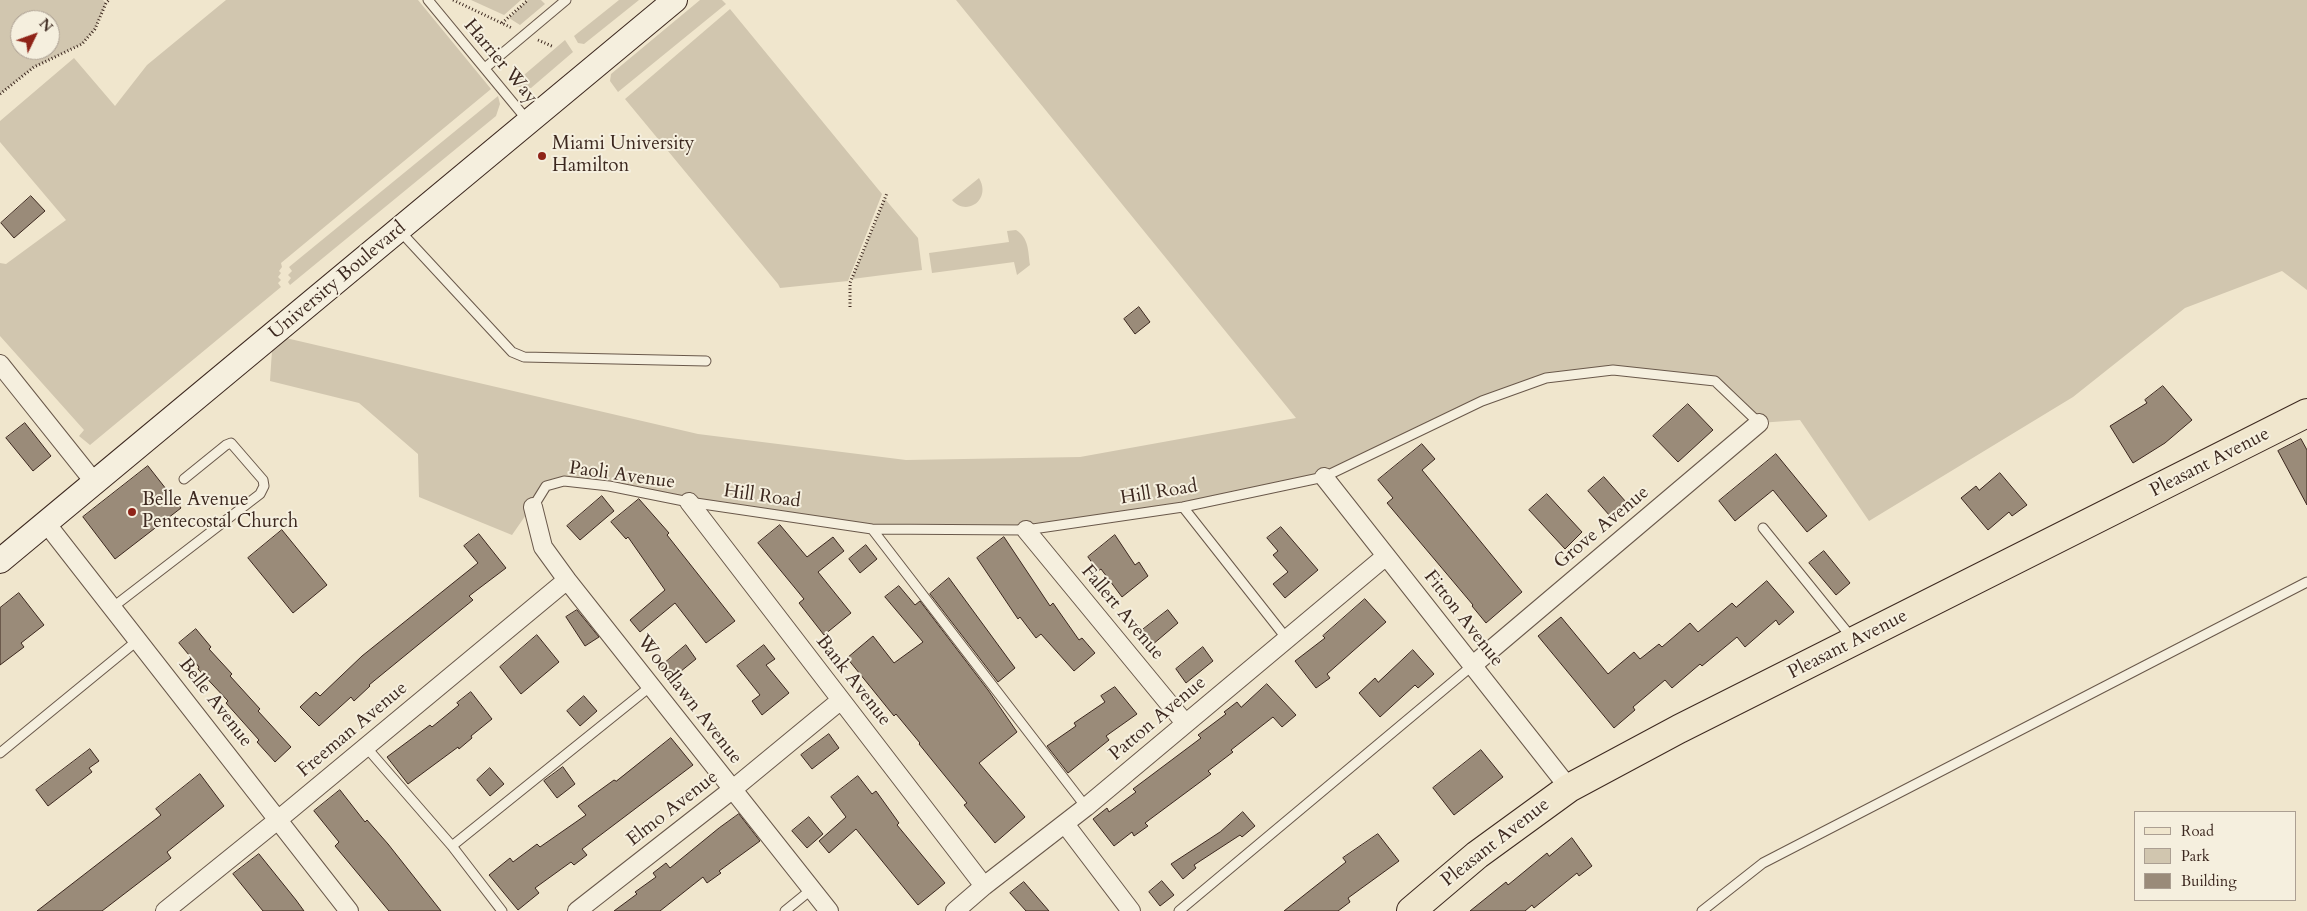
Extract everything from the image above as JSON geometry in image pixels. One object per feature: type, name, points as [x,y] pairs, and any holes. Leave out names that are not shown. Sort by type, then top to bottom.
[{"type":"main road","name":"Pleasant Avenue","points":[[1411,911],[1477,855],[1569,788],[1679,729],[2307,413]]},
{"type":"street","name":"University Boulevard","points":[[0,561],[675,0]]},
{"type":"street","points":[[1,367],[95,483]]},
{"type":"street","name":"Grove Avenue","points":[[1473,665],[1759,423]]},
{"type":"street","name":"Fitton Avenue","points":[[1324,477],[1569,788]]},
{"type":"street","name":"Bank Avenue","points":[[689,502],[984,886]]},
{"type":"street","name":"Woodlawn Avenue","points":[[533,507],[543,547],[567,580],[829,911]]},
{"type":"street","name":"Belle Avenue","points":[[46,523],[349,911]]},
{"type":"street","name":"Fallert Avenue","points":[[1026,530],[1185,723]]},
{"type":"street","name":"Patton Avenue","points":[[955,911],[984,886],[1086,807],[1386,556]]},
{"type":"street","name":"Freeman Avenue","points":[[172,909],[567,580]]},
{"type":"street","name":"Elmo Avenue","points":[[577,911],[733,789],[841,700]]},
{"type":"street","points":[[1065,824],[1131,911]]},
{"type":"lane","name":"Harrier Way","points":[[428,0],[529,122]]},
{"type":"lane","points":[[484,68],[566,0]]},
{"type":"lane","points":[[399,230],[512,352],[524,357],[706,361]]},
{"type":"lane","name":"Hill Road","points":[[689,502],[872,529],[1026,530],[1183,507],[1324,477],[1482,401],[1546,378],[1613,370],[1715,381],[1759,423]]},
{"type":"lane","points":[[113,607],[241,510],[260,494],[264,486],[263,480],[231,443],[184,479]]},
{"type":"lane","name":"Paoli Avenue","points":[[533,507],[546,486],[564,481],[609,486],[689,502]]},
{"type":"lane","points":[[1183,507],[1287,639]]},
{"type":"lane","points":[[1763,528],[1855,642]]},
{"type":"lane","points":[[872,529],[1086,807]]},
{"type":"lane","points":[[1702,911],[1763,863],[2307,582]]},
{"type":"lane","points":[[0,753],[138,640]]},
{"type":"lane","points":[[1179,911],[1473,665]]},
{"type":"lane","points":[[452,846],[651,686]]},
{"type":"lane","points":[[366,747],[452,846],[502,911]]},
{"type":"lane","points":[[785,911],[812,889]]},
{"type":"path","points":[[0,94],[34,67],[82,44],[95,29],[109,0]]},
{"type":"path","points":[[453,0],[554,47]]},
{"type":"path","points":[[502,23],[528,0]]},
{"type":"path","points":[[850,307],[850,283],[887,193]]},
{"type":"green space","points":[[0,0],[103,0],[106,3],[95,29],[82,44],[60,55],[60,10],[10,10],[10,60],[49,60],[34,67],[0,94]]},
{"type":"green space","points":[[226,0],[418,0],[491,89],[281,263],[282,267],[279,271],[281,273],[278,277],[281,280],[278,283],[281,287],[90,445],[79,436],[84,430],[0,336],[0,263],[6,264],[66,220],[0,142],[0,121],[74,58],[115,106],[147,65]]},
{"type":"green space","points":[[471,0],[521,0],[504,15]]},
{"type":"green space","points":[[528,0],[541,0],[545,4],[520,25],[509,18]]},
{"type":"green space","points":[[619,0],[639,0],[584,44],[578,43],[574,36]]},
{"type":"green space","points":[[700,0],[722,0],[726,4],[618,92],[610,81],[611,74]]},
{"type":"green space","points":[[956,0],[2307,0],[2307,290],[2282,271],[2185,308],[2073,397],[1869,521],[1800,420],[1759,423],[1715,381],[1613,370],[1546,378],[1324,477],[1183,507],[1026,530],[872,529],[564,481],[546,486],[512,535],[419,497],[418,454],[359,403],[270,381],[273,335],[698,434],[906,460],[1080,457],[1296,418]]},
{"type":"green space","points":[[730,9],[882,194],[848,281],[780,288],[625,99]]},
{"type":"green space","points":[[565,40],[573,52],[531,88],[511,86]]},
{"type":"green space","points":[[498,96],[500,104],[496,116],[290,285],[288,282],[291,278],[288,275],[292,271],[289,267]]},
{"type":"green space","points":[[979,178],[982,193],[976,204],[964,207],[952,200]]},
{"type":"green space","points":[[885,199],[918,238],[922,270],[852,279]]},
{"type":"green space","points":[[1016,230],[1026,241],[1030,265],[1017,275],[1014,262],[932,273],[929,253],[1009,242],[1007,231]]},
{"type":"building","points":[[31,196],[45,211],[14,238],[1,223]]},
{"type":"building","points":[[1139,307],[1150,322],[1135,334],[1124,319]]},
{"type":"building","points":[[2163,386],[2192,420],[2165,443],[2133,463],[2110,426],[2147,403],[2145,400]]},
{"type":"building","points":[[1688,404],[1713,430],[1678,462],[1653,436]]},
{"type":"building","points":[[25,423],[51,456],[33,471],[6,438]]},
{"type":"building","points":[[2301,439],[2307,450],[2307,505],[2278,451]]},
{"type":"building","points":[[1422,444],[1435,459],[1422,470],[1522,592],[1486,623],[1387,503],[1393,498],[1378,480]]},
{"type":"building","points":[[1776,454],[1827,516],[1807,532],[1773,490],[1735,521],[1719,501]]},
{"type":"building","name":"Belle Avenue Pentecostal Church","points":[[148,466],[181,508],[115,559],[83,517]]},
{"type":"building","points":[[2000,473],[2027,505],[2012,516],[2009,512],[1988,530],[1961,498],[1976,486],[1979,490]]},
{"type":"building","points":[[1604,477],[1626,502],[1610,516],[1588,491]]},
{"type":"building","points":[[1547,494],[1582,532],[1565,549],[1529,510]]},
{"type":"building","points":[[602,496],[614,511],[580,540],[567,526]]},
{"type":"building","points":[[639,499],[669,533],[667,535],[735,621],[706,643],[675,603],[640,632],[630,620],[665,590],[628,537],[626,539],[611,522]]},
{"type":"building","points":[[780,525],[807,557],[833,537],[844,551],[818,572],[851,613],[824,635],[799,603],[804,599],[758,543]]},
{"type":"building","points":[[1281,527],[1318,570],[1285,598],[1273,584],[1288,572],[1273,555],[1278,551],[1267,538]]},
{"type":"building","points":[[282,530],[327,585],[293,613],[248,558]]},
{"type":"building","points":[[479,534],[506,568],[469,596],[473,600],[369,685],[354,701],[351,697],[319,726],[300,707],[316,692],[320,696],[362,656],[478,563],[464,546]]},
{"type":"building","points":[[1115,535],[1135,565],[1139,562],[1148,576],[1122,597],[1101,569],[1098,571],[1088,557]]},
{"type":"building","points":[[1004,537],[1050,606],[1053,603],[1079,640],[1082,638],[1095,653],[1074,671],[1041,634],[1036,638],[1020,617],[1018,619],[977,558]]},
{"type":"building","points":[[866,545],[877,559],[860,573],[849,559]]},
{"type":"building","points":[[1824,551],[1850,583],[1836,595],[1809,563]]},
{"type":"building","points":[[949,578],[1015,668],[998,682],[930,594]]},
{"type":"building","points":[[1767,581],[1794,612],[1779,625],[1776,620],[1745,647],[1737,637],[1702,666],[1700,664],[1672,688],[1665,680],[1633,707],[1635,710],[1614,728],[1538,636],[1561,617],[1608,674],[1634,652],[1640,659],[1659,644],[1662,647],[1690,623],[1698,632],[1732,603],[1736,607]]},
{"type":"building","points":[[899,586],[915,605],[920,601],[988,690],[1017,732],[979,763],[1025,817],[995,843],[964,805],[967,803],[920,743],[896,714],[894,716],[847,658],[873,636],[894,663],[923,642],[885,597]]},
{"type":"building","points":[[19,593],[44,625],[21,643],[24,647],[0,665],[0,608]]},
{"type":"building","points":[[1365,599],[1386,622],[1327,674],[1330,678],[1316,688],[1295,661],[1325,638],[1323,636]]},
{"type":"building","points":[[577,610],[599,637],[585,646],[566,617]]},
{"type":"building","points":[[1168,610],[1178,623],[1152,645],[1141,631]]},
{"type":"building","points":[[196,629],[211,647],[209,649],[232,674],[230,676],[260,709],[258,711],[291,747],[275,762],[257,742],[259,740],[226,703],[228,701],[198,669],[199,667],[179,643]]},
{"type":"building","points":[[537,635],[559,662],[521,694],[500,667]]},
{"type":"building","points":[[686,645],[696,659],[670,680],[660,667]]},
{"type":"building","points":[[764,645],[775,659],[766,665],[789,693],[762,715],[752,701],[760,695],[737,666]]},
{"type":"building","points":[[1203,647],[1213,661],[1186,683],[1176,669]]},
{"type":"building","points":[[1413,650],[1434,674],[1418,688],[1415,685],[1380,717],[1359,693],[1375,678],[1378,682]]},
{"type":"building","points":[[1267,684],[1296,715],[1282,727],[1273,717],[1208,771],[1211,774],[1145,823],[1148,826],[1134,836],[1132,832],[1114,846],[1093,819],[1107,808],[1109,812],[1136,792],[1133,789],[1201,738],[1198,735],[1226,714],[1224,712],[1237,702],[1241,707]]},
{"type":"building","points":[[1115,687],[1137,714],[1106,736],[1109,740],[1068,773],[1047,746],[1076,726],[1074,723],[1105,702],[1101,696]]},
{"type":"building","points":[[471,692],[492,719],[471,736],[472,738],[459,749],[458,747],[408,784],[387,757],[430,725],[432,727],[459,705],[457,703]]},
{"type":"building","points":[[584,696],[597,711],[580,726],[567,711]]},
{"type":"building","points":[[829,734],[839,748],[812,769],[801,755]]},
{"type":"building","points":[[671,738],[693,765],[582,849],[587,855],[574,865],[571,862],[535,888],[539,893],[518,910],[489,875],[510,858],[513,862],[537,844],[540,847],[586,815],[578,806],[614,780],[616,781]]},
{"type":"building","points":[[90,749],[99,761],[89,768],[92,772],[48,806],[36,790]]},
{"type":"building","points":[[1481,750],[1503,777],[1454,815],[1433,788]]},
{"type":"building","points":[[563,767],[575,784],[557,798],[544,781]]},
{"type":"building","points":[[490,768],[504,784],[490,796],[477,780]]},
{"type":"building","points":[[200,774],[224,806],[167,852],[171,858],[102,911],[37,911],[161,815],[156,809]]},
{"type":"building","points":[[858,776],[872,794],[876,791],[899,823],[897,825],[945,883],[918,905],[856,829],[829,853],[819,841],[846,817],[831,797]]},
{"type":"building","points":[[340,790],[365,822],[367,820],[388,844],[441,911],[389,911],[335,846],[339,842],[314,811]]},
{"type":"building","points":[[1243,812],[1255,826],[1242,837],[1240,835],[1194,865],[1196,868],[1183,879],[1171,864],[1220,832]]},
{"type":"building","points":[[739,814],[760,841],[719,871],[721,873],[707,883],[703,877],[660,911],[614,911],[637,894],[635,892],[656,877],[653,873],[666,863],[670,868]]},
{"type":"building","points":[[809,817],[823,834],[807,848],[792,831]]},
{"type":"building","points":[[1378,834],[1399,861],[1348,898],[1350,902],[1338,911],[1284,911],[1346,862],[1343,858]]},
{"type":"building","points":[[1572,838],[1592,866],[1579,876],[1577,873],[1534,908],[1532,905],[1525,911],[1470,911],[1506,882],[1508,885],[1547,853],[1549,856]]},
{"type":"building","points":[[259,854],[304,911],[263,911],[233,874]]},
{"type":"building","points":[[1162,881],[1174,895],[1160,906],[1149,892]]},
{"type":"building","points":[[1024,882],[1049,911],[1026,911],[1010,893]]},
{"type":"place","name":"Miami University Hamilton","points":[[542,156]]},
{"type":"place","name":"Belle Avenue Pentecostal Church","points":[[132,512]]}]
